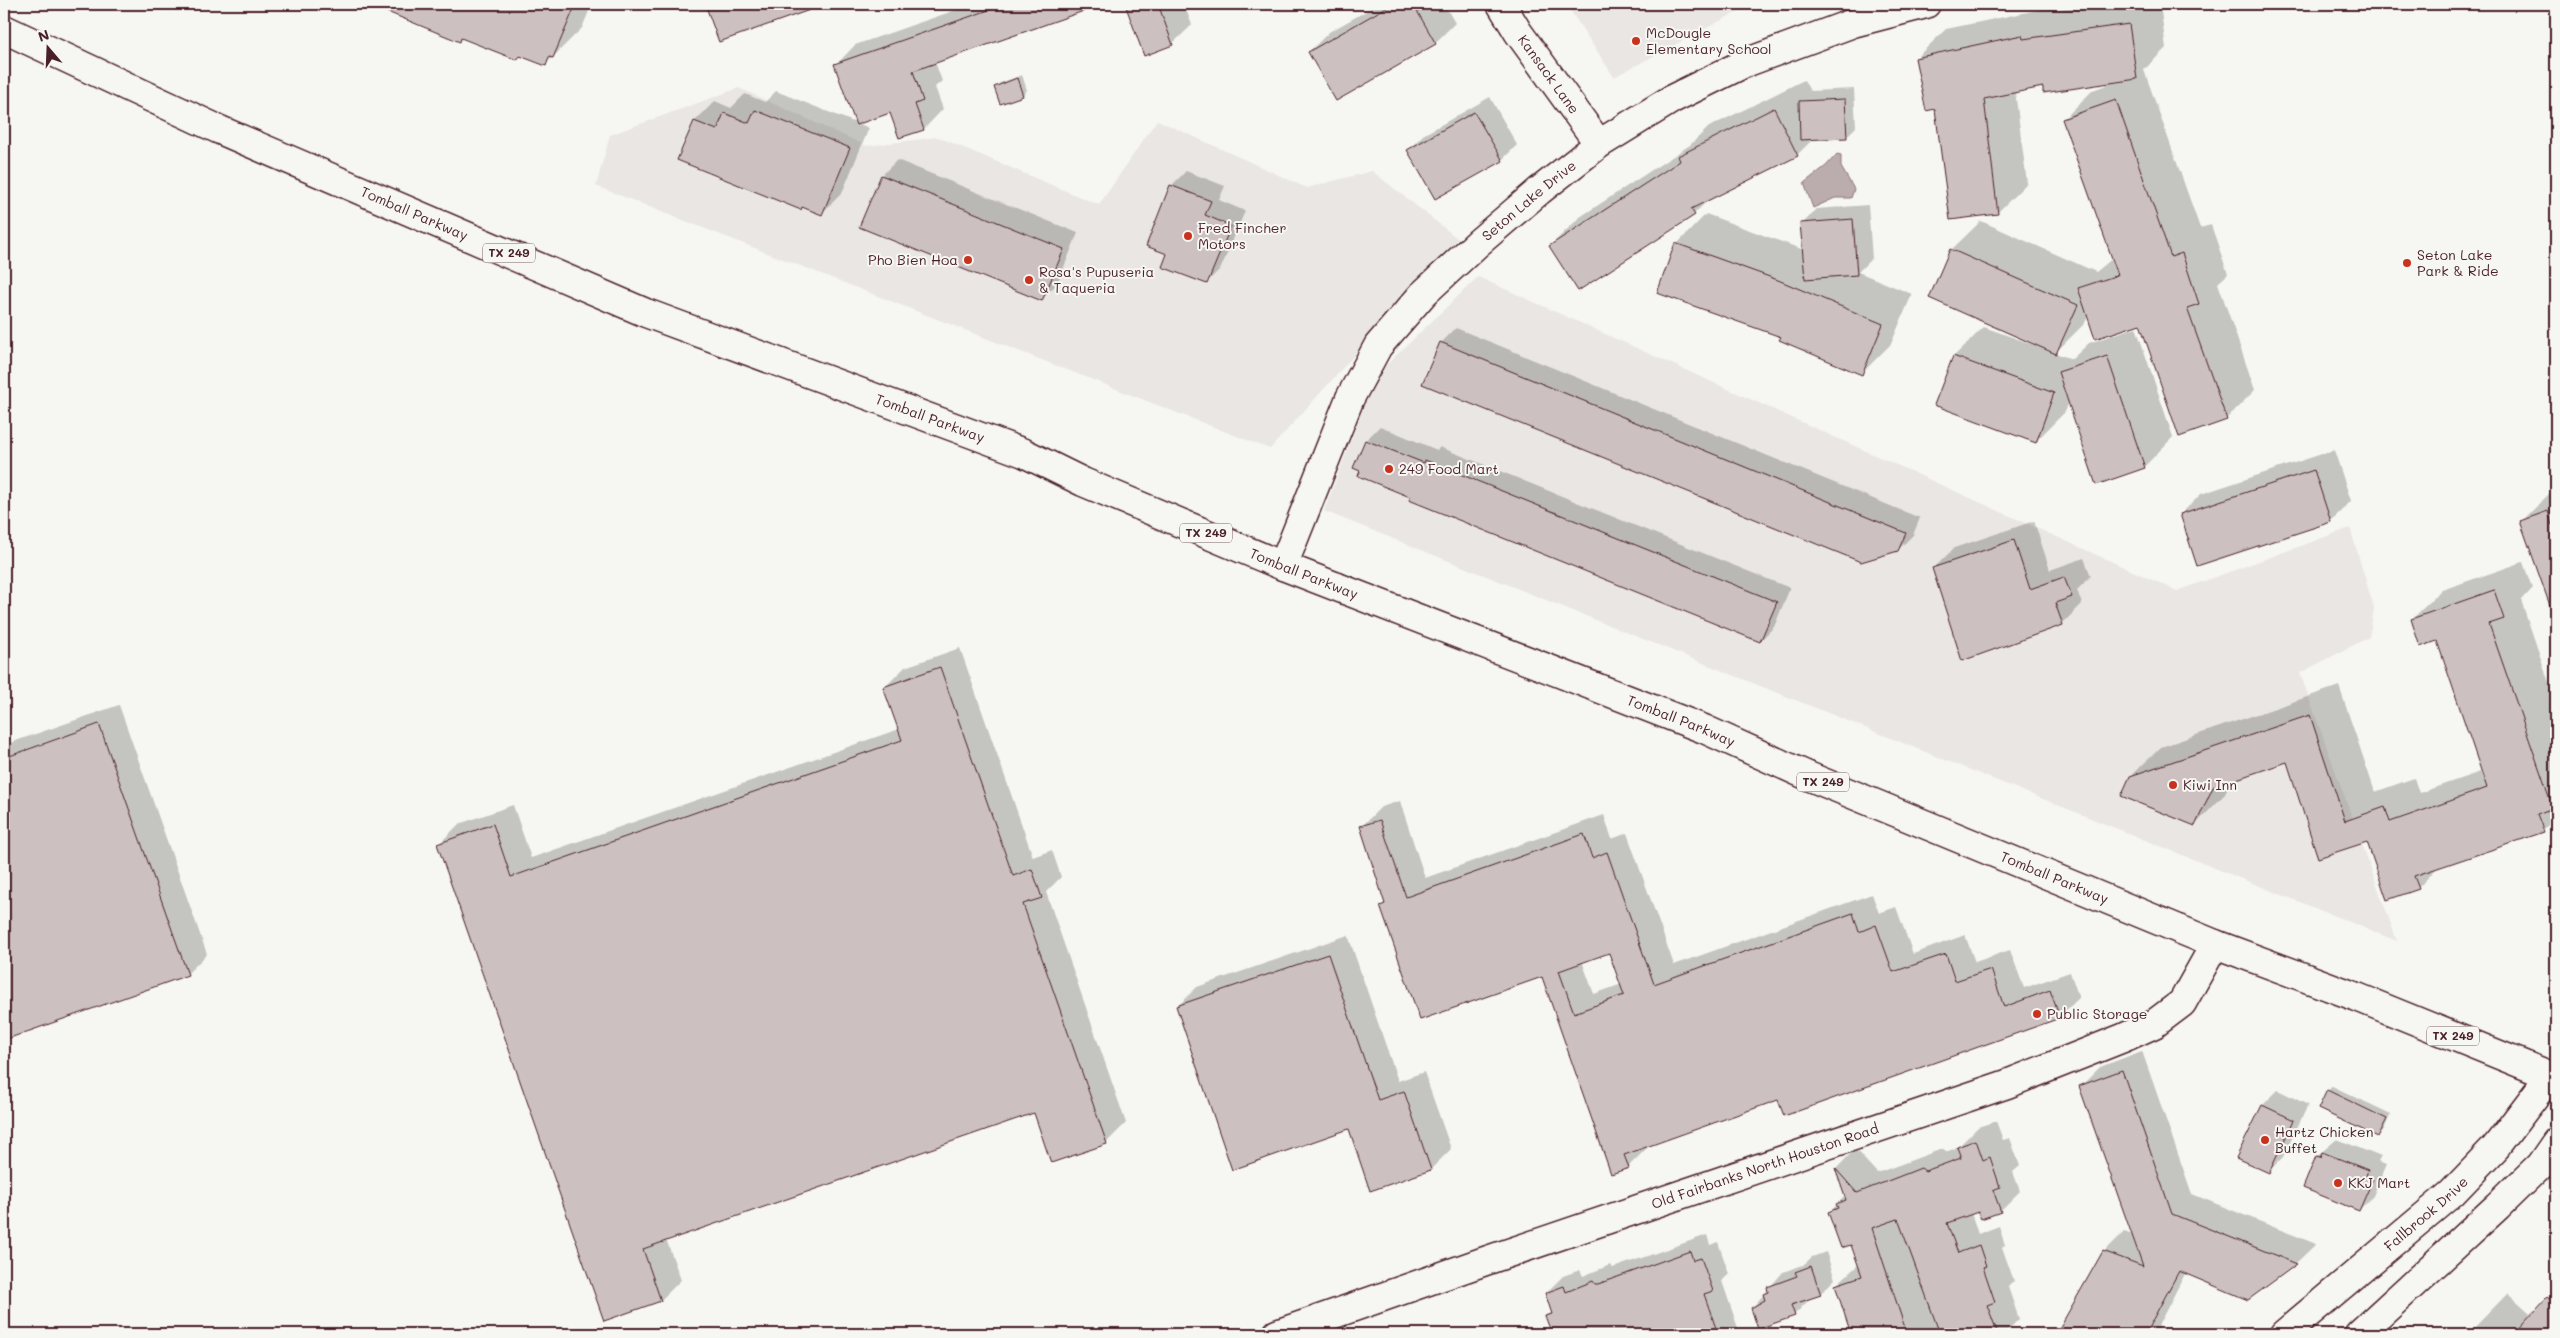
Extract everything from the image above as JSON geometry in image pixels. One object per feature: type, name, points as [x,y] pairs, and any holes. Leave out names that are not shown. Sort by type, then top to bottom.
[{"type":"main road","name":"Kansack Lane","points":[[1501,4],[1518,32],[1598,144]]},
{"type":"main road","name":"Seton Lake Drive","points":[[1284,566],[1350,398],[1378,346],[1423,294],[1468,252],[1539,191],[1598,144],[1672,99],[1745,63],[1852,23],[1926,4]]},
{"type":"main road","name":"Tomball Parkway","points":[[4,29],[220,130],[646,313],[1024,453],[1082,482],[1284,566],[1704,729],[1808,776],[2215,944],[2356,997],[2553,1077]]},
{"type":"main road","name":"Old Fairbanks North Houston Road","points":[[1277,1334],[1488,1260],[2007,1084],[2123,1038],[2154,1024],[2182,1003],[2215,944]]},
{"type":"main road","name":"Fallbrook Drive","points":[[2284,1334],[2452,1192],[2496,1146],[2553,1077]]},
{"type":"main road","points":[[2359,1334],[2502,1202],[2540,1164],[2556,1142]]},
{"type":"shaded area","name":"McDougle Elementary School","points":[[1566,4],[1752,4],[1614,77]]},
{"type":"shaded area","points":[[739,88],[867,146],[938,137],[1099,205],[1157,120],[1307,188],[1372,171],[1458,239],[1270,449],[596,186],[610,135]]},
{"type":"shaded area","points":[[1837,154],[1841,155],[1841,167],[1854,189],[1851,198],[1835,198],[1813,208],[1804,183],[1826,166]]},
{"type":"shaded area","points":[[1478,277],[2177,591],[2350,528],[2374,608],[2369,637],[2300,673],[2397,941],[1324,511],[1376,375]]},
{"type":"building","points":[[368,4],[576,4],[553,58],[549,57],[546,66],[520,56],[517,60],[461,38],[460,42]]},
{"type":"building","points":[[705,4],[821,4],[821,6],[719,42]]},
{"type":"building","points":[[1006,4],[1098,4],[1098,6],[913,71],[923,101],[915,104],[924,130],[899,138],[890,113],[856,125],[834,64]]},
{"type":"building","points":[[1125,4],[1158,4],[1173,45],[1144,56]]},
{"type":"building","points":[[1392,4],[1413,4],[1436,44],[1336,101],[1308,52]]},
{"type":"building","points":[[2129,24],[2137,79],[2043,93],[2043,87],[1984,99],[1998,214],[1950,220],[1935,109],[1926,111],[1915,58],[2022,35],[2023,39]]},
{"type":"building","points":[[1017,78],[1023,96],[1000,104],[994,87]]},
{"type":"building","points":[[1845,99],[1847,138],[1800,140],[1799,101]]},
{"type":"building","points":[[2116,100],[2171,257],[2182,253],[2199,304],[2187,308],[2227,420],[2179,437],[2140,324],[2095,339],[2078,288],[2118,275],[2062,119]]},
{"type":"building","points":[[1774,108],[1798,156],[1691,209],[1695,215],[1578,291],[1549,246],[1680,161],[1678,156]]},
{"type":"building","points":[[755,110],[850,148],[822,215],[802,207],[801,210],[677,160],[694,121],[717,130],[724,113],[749,123]]},
{"type":"building","points":[[1474,112],[1503,161],[1435,199],[1407,150]]},
{"type":"building","points":[[881,175],[1064,249],[1042,301],[859,227]]},
{"type":"building","name":"Fred Fincher Motors","points":[[1170,185],[1211,201],[1205,215],[1231,226],[1207,284],[1162,267],[1167,254],[1146,246]]},
{"type":"building","points":[[1853,219],[1857,275],[1805,279],[1800,223]]},
{"type":"building","points":[[1675,243],[1778,280],[1883,324],[1862,375],[1779,340],[1781,337],[1657,293]]},
{"type":"building","points":[[1950,249],[2078,305],[2056,354],[1929,298]]},
{"type":"building","points":[[1440,342],[1906,533],[1898,551],[1861,562],[1422,384]]},
{"type":"building","points":[[1953,356],[2054,393],[2036,443],[1934,405]]},
{"type":"building","points":[[2107,356],[2145,468],[2096,485],[2058,372]]},
{"type":"building","points":[[1365,440],[1424,463],[1425,460],[1777,602],[1760,642],[1409,500],[1410,497],[1358,476],[1360,471],[1353,468]]},
{"type":"building","points":[[2314,470],[2331,522],[2197,566],[2180,514]]},
{"type":"building","points":[[2548,511],[2552,525],[2556,523],[2556,616],[2554,617],[2520,521]]},
{"type":"building","points":[[2014,540],[2030,589],[2064,577],[2072,597],[2055,603],[2063,625],[1962,661],[1932,568]]},
{"type":"building","points":[[2494,590],[2504,619],[2489,624],[2553,808],[2537,814],[2544,832],[2414,876],[2419,889],[2387,900],[2367,842],[2318,858],[2287,762],[2213,787],[2195,826],[2121,796],[2130,776],[2310,715],[2345,821],[2385,807],[2390,822],[2487,788],[2437,641],[2420,647],[2411,619]]},
{"type":"building","points":[[940,667],[1013,876],[1032,869],[1042,898],[1023,904],[1107,1144],[1051,1163],[1034,1113],[643,1249],[661,1301],[604,1321],[437,844],[493,824],[511,877],[902,740],[883,687]]},
{"type":"building","points":[[99,724],[188,975],[4,1040],[4,758]]},
{"type":"building","points":[[1380,820],[1406,897],[1584,834],[1592,858],[1607,852],[1654,984],[1853,913],[1859,932],[1876,925],[1893,972],[1946,954],[1955,981],[1991,969],[2004,1007],[2050,990],[2060,1018],[1784,1116],[1778,1100],[1624,1155],[1629,1168],[1611,1174],[1542,977],[1420,1020],[1380,906],[1385,904],[1360,826]],"holes":[[[1609,953],[1624,995],[1574,1013],[1559,971]]]},
{"type":"building","points":[[1328,954],[1378,1100],[1404,1091],[1431,1170],[1370,1191],[1349,1129],[1232,1170],[1176,1006]]},
{"type":"building","points":[[2122,1070],[2172,1214],[2297,1264],[2248,1300],[2179,1271],[2145,1334],[2056,1334],[2103,1251],[2143,1266],[2079,1086]]},
{"type":"building","name":"KKJ Mart","points":[[2327,1090],[2387,1119],[2378,1137],[2318,1109]]},
{"type":"building","points":[[2262,1105],[2294,1120],[2269,1173],[2236,1158]]},
{"type":"building","points":[[1976,1140],[1983,1160],[1990,1157],[2000,1187],[1993,1190],[2001,1212],[1981,1219],[1978,1212],[1947,1223],[1958,1253],[1979,1245],[1986,1266],[1983,1267],[1995,1302],[1987,1305],[1998,1334],[1940,1334],[1898,1219],[1872,1228],[1907,1334],[1851,1334],[1835,1285],[1862,1276],[1851,1245],[1841,1248],[1828,1212],[1838,1208],[1836,1204],[1846,1200],[1835,1168],[1857,1193],[1921,1168],[1925,1171],[1961,1158],[1957,1147]]},
{"type":"building","name":"KKJ Mart","points":[[2322,1152],[2368,1170],[2366,1176],[2373,1179],[2359,1211],[2303,1188],[2316,1156],[2320,1157]]},
{"type":"building","points":[[1690,1251],[1693,1260],[1701,1258],[1713,1291],[1704,1294],[1718,1334],[1552,1334],[1545,1316],[1552,1314],[1545,1293],[1564,1286],[1566,1292],[1593,1281],[1595,1284],[1598,1284]]},
{"type":"building","points":[[1811,1266],[1821,1295],[1791,1305],[1795,1316],[1758,1329],[1751,1308],[1765,1300],[1763,1294],[1768,1292],[1767,1287],[1797,1276],[1795,1272]]},
{"type":"building","points":[[2547,1297],[2556,1305],[2556,1334],[2513,1334]]},
{"type":"place","name":"McDougle Elementary School","points":[[1636,41]]},
{"type":"place","name":"Fred Fincher Motors","points":[[1188,236]]},
{"type":"place","name":"Pho Bien Hoa","points":[[968,260]]},
{"type":"place","name":"Seton Lake Park & Ride","points":[[2407,263]]},
{"type":"place","name":"Rosa's Pupuseria & Taqueria","points":[[1029,280]]},
{"type":"place","name":"249 Food Mart","points":[[1389,469]]},
{"type":"place","name":"Kiwi Inn","points":[[2173,785]]},
{"type":"place","name":"Public Storage","points":[[2037,1014]]},
{"type":"place","name":"Hartz Chicken Buffet","points":[[2265,1140]]},
{"type":"place","name":"KKJ Mart","points":[[2338,1183]]}]
